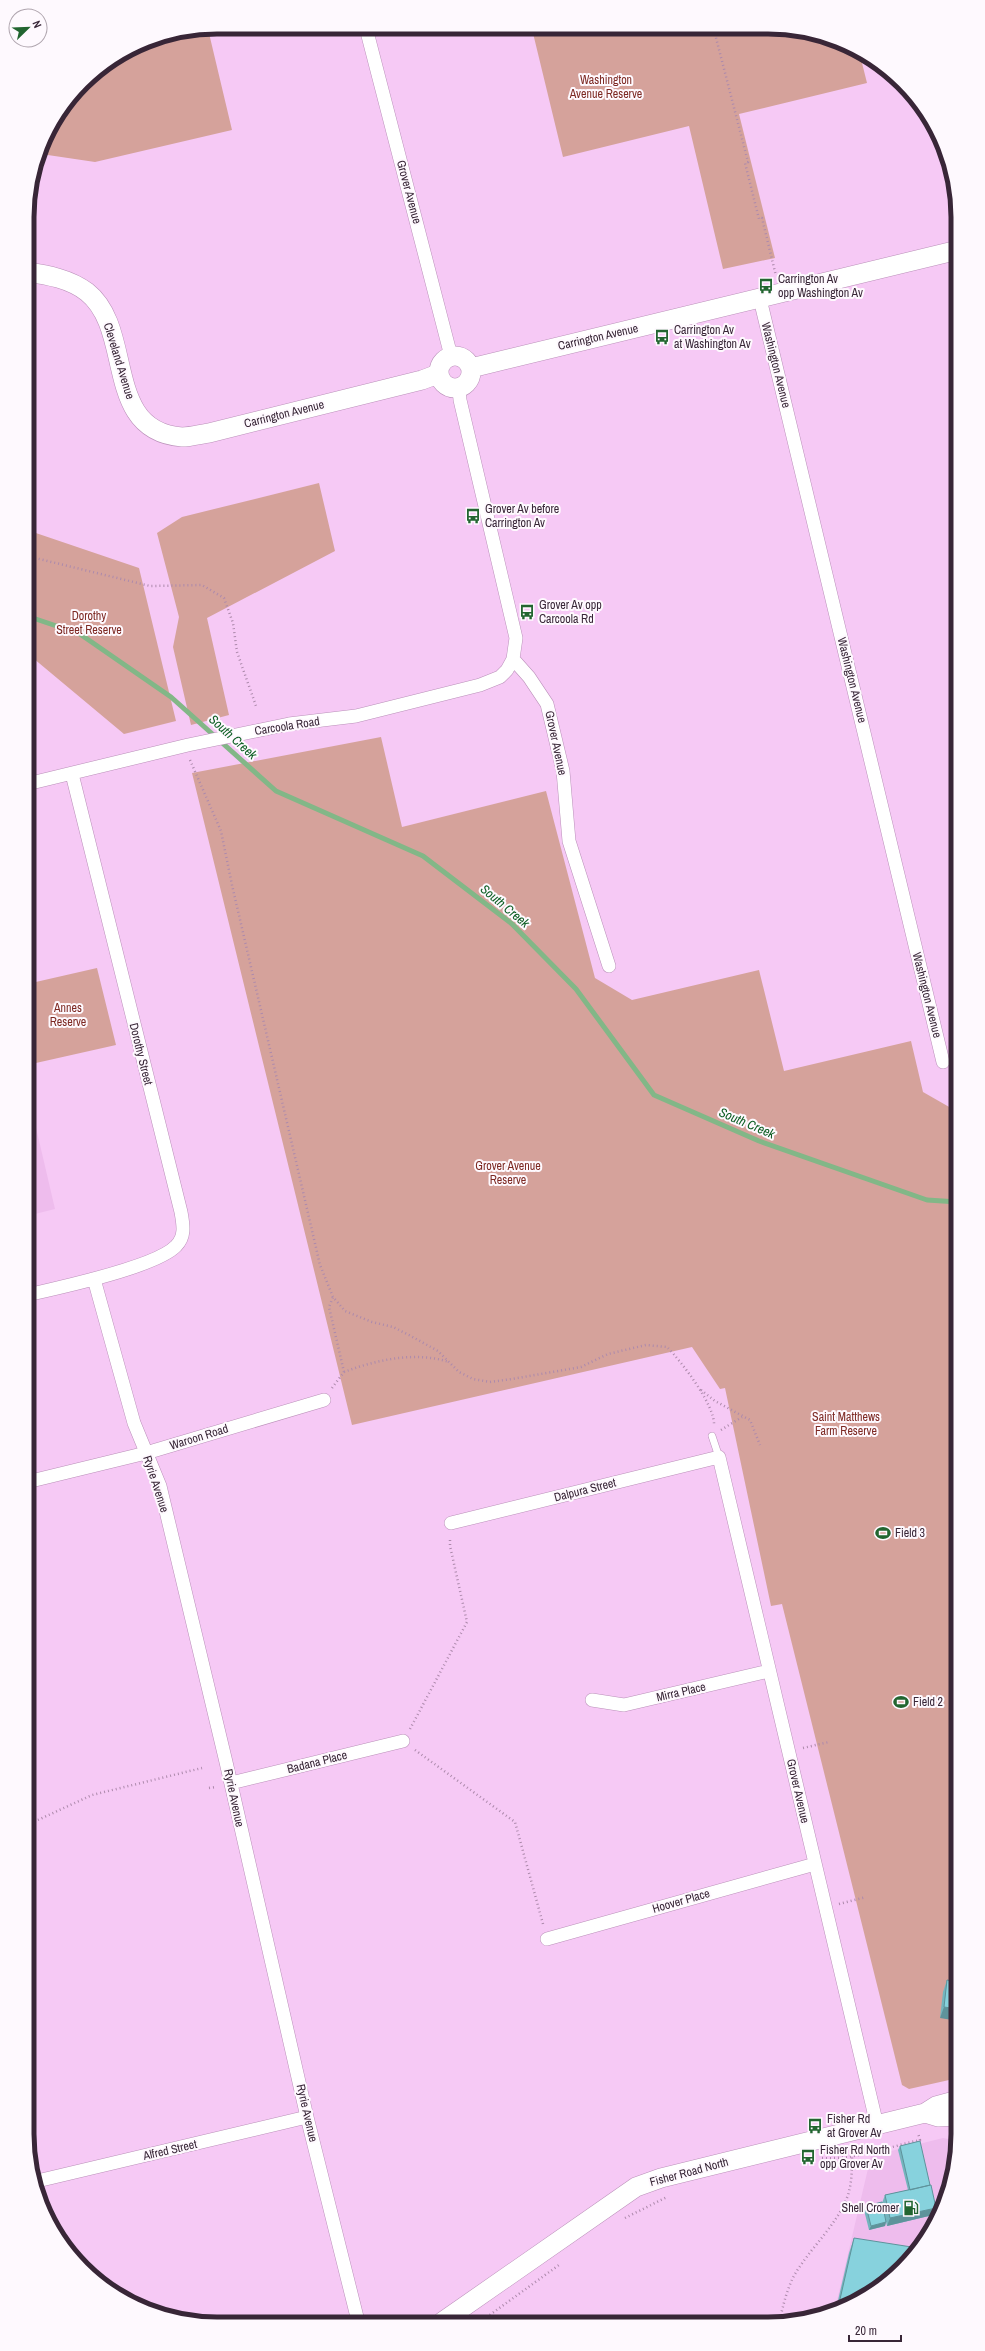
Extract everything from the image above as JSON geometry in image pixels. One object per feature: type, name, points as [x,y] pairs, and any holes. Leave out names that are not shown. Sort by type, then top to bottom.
[{"type":"street","name":"Grover Avenue","points":[[368,34],[451,356]]},
{"type":"street","name":"Carrington Avenue","points":[[471,368],[951,252]]},
{"type":"street","name":"Cleveland Avenue","points":[[34,274],[71,282],[88,292],[100,307],[110,324],[128,398],[141,419],[154,427]]},
{"type":"street","name":"Washington Avenue","points":[[760,298],[943,1062]]},
{"type":"street","points":[[451,356],[461,357],[471,368],[470,378],[464,386],[459,388],[448,387],[443,384],[438,374],[443,360],[451,356]]},
{"type":"street","name":"Carrington Avenue","points":[[154,427],[167,434],[184,437],[209,433],[422,380],[438,374]]},
{"type":"street","points":[[459,388],[460,400],[516,638],[513,659]]},
{"type":"street","name":"Grover Avenue","points":[[513,659],[529,677],[547,704],[563,771],[568,841],[609,966]]},
{"type":"street","name":"Carcoola Road","points":[[34,782],[251,731],[356,716],[480,685],[500,677],[513,659]]},
{"type":"street","name":"Dorothy Street","points":[[34,1293],[94,1279],[162,1255],[176,1246],[184,1231],[181,1212],[72,774]]},
{"type":"street","name":"Ryrie Avenue","points":[[94,1279],[134,1423],[160,1486],[231,1784],[307,2117],[357,2317]]},
{"type":"street","name":"Waroon Road","points":[[34,1480],[146,1454],[324,1400]]},
{"type":"street","name":"Grover Avenue","points":[[719,1457],[877,2125]]},
{"type":"street","name":"Dalpura Street","points":[[451,1523],[719,1457]]},
{"type":"street","name":"Mirra Place","points":[[592,1700],[624,1705],[769,1671]]},
{"type":"street","name":"Badana Place","points":[[231,1784],[403,1741]]},
{"type":"street","name":"Hoover Place","points":[[547,1939],[815,1864]]},
{"type":"street","name":"Fisher Road North","points":[[449,2317],[636,2187],[661,2178],[925,2113],[936,2106],[951,2102]]},
{"type":"street","name":"Fisher Road North","points":[[925,2113],[938,2117],[951,2116]]},
{"type":"street","name":"Alfred Street","points":[[40,2180],[307,2117]]},
{"type":"lane","points":[[712,1436],[719,1457]]},
{"type":"path","points":[[715,34],[748,162],[745,163],[759,219],[762,218],[776,278]]},
{"type":"path","points":[[34,558],[150,586],[202,585],[224,598],[233,623],[237,652],[256,706]]},
{"type":"path","points":[[190,760],[221,831],[232,885],[320,1265],[333,1298],[345,1310],[372,1322],[393,1327],[438,1352],[451,1362],[459,1372],[473,1379],[490,1382],[574,1369],[608,1354],[646,1345],[667,1347],[685,1365],[700,1390],[714,1422],[712,1436]]},
{"type":"path","points":[[333,1298],[329,1307],[344,1372]]},
{"type":"path","points":[[324,1400],[344,1372],[403,1357],[439,1359],[451,1362]]},
{"type":"path","points":[[700,1390],[742,1417],[750,1420],[760,1444]]},
{"type":"path","points":[[712,1436],[742,1417]]},
{"type":"path","points":[[451,1523],[450,1546],[467,1622],[403,1741],[515,1822],[547,1939]]},
{"type":"path","points":[[803,1748],[829,1742]]},
{"type":"path","points":[[34,1822],[92,1795],[202,1768]]},
{"type":"path","points":[[839,1904],[866,1897]]},
{"type":"path","points":[[818,2157],[834,2159],[920,2140]]},
{"type":"path","points":[[781,2317],[789,2287],[796,2273],[840,2210],[848,2195],[852,2176],[852,2155]]},
{"type":"path","points":[[624,2219],[673,2194]]},
{"type":"path","points":[[487,2317],[561,2263]]},
{"type":"shaded area","points":[[34,1119],[55,1209],[34,1214]]},
{"type":"shaded area","points":[[943,2138],[951,2140],[945,2181],[932,2215],[920,2235],[905,2255],[889,2271],[869,2286],[836,2304],[871,2156]]},
{"type":"green space","points":[[209,34],[232,130],[95,162],[45,155],[53,136],[65,116],[80,96],[106,72],[136,53],[170,40]]},
{"type":"green space","name":"Washington Avenue Reserve","points":[[533,34],[780,34],[815,40],[838,48],[861,60],[867,83],[739,114],[775,258],[723,269],[689,126],[563,157]]},
{"type":"green space","points":[[319,483],[335,551],[207,618],[229,715],[191,725],[173,647],[179,617],[157,533],[182,517]]},
{"type":"green space","name":"Dorothy Street Reserve","points":[[34,532],[139,568],[176,721],[124,734],[34,659]]},
{"type":"green space","name":"Grover Avenue Reserve","points":[[381,737],[402,827],[546,791],[595,978],[632,1000],[759,970],[784,1071],[911,1041],[923,1092],[951,1108],[951,2080],[909,2089],[902,2085],[782,1604],[771,1606],[725,1388],[720,1389],[692,1347],[352,1425],[192,773]]},
{"type":"green space","name":"Annes Reserve","points":[[97,968],[116,1045],[34,1063],[34,982]]},
{"type":"building","points":[[947,1980],[951,1981],[951,2008],[944,2007]]},
{"type":"building","points":[[920,2141],[930,2185],[910,2190],[900,2146]]},
{"type":"building","points":[[931,2185],[936,2207],[935,2208],[890,2218],[885,2195]]},
{"type":"building","points":[[882,2202],[886,2222],[871,2226],[866,2206]]},
{"type":"building","points":[[854,2238],[911,2247],[889,2271],[879,2279],[839,2302]]},
{"type":"waterway","name":"South Creek","points":[[34,618],[80,634],[171,697],[276,791],[423,856],[512,924],[576,989],[654,1095],[759,1141],[927,1200],[951,1202]]},
{"type":"place","name":"Carrington Av opp Washington Av","points":[[766,286]]},
{"type":"place","name":"Carrington Av at Washington Av","points":[[662,337]]},
{"type":"place","name":"Grover Av before Carrington Av","points":[[473,516]]},
{"type":"place","name":"Grover Av opp Carcoola Rd","points":[[527,612]]},
{"type":"place","name":"Field 3","points":[[883,1533]]},
{"type":"place","name":"Field 2","points":[[901,1702]]},
{"type":"place","name":"Fisher Rd at Grover Av","points":[[815,2126]]},
{"type":"place","name":"Fisher Rd North opp Grover Av","points":[[808,2157]]},
{"type":"place","name":"Shell Cromer","points":[[911,2208]]},
{"type":"park label","name":"Saint Matthews Farm Reserve","points":[[846,1424]]}]
